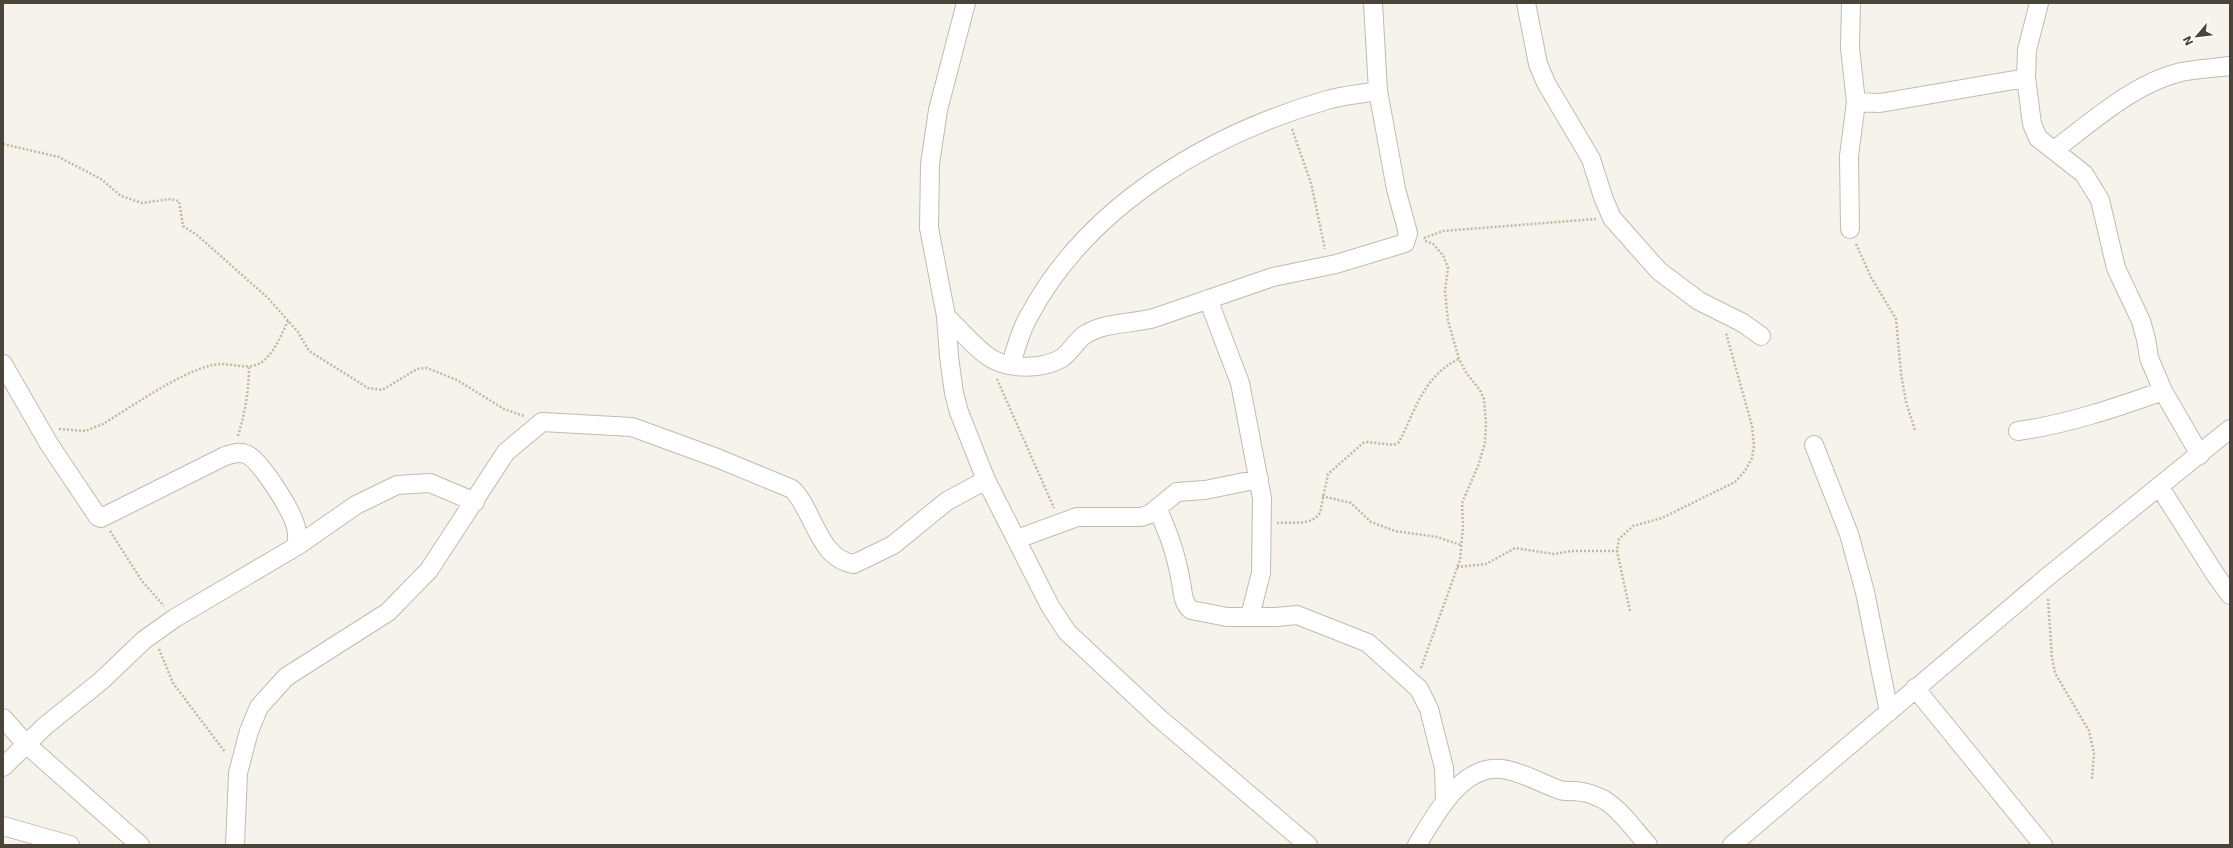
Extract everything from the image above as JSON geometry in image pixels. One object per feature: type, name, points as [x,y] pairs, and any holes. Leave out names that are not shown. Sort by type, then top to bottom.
[{"type":"street","points":[[966,3],[938,110],[930,164],[929,228],[946,316],[949,357],[957,406],[986,480],[1050,606],[1067,632],[1159,718],[1308,845]]},
{"type":"street","points":[[946,316],[986,355],[1020,367],[1047,365],[1066,355],[1085,335],[1096,330],[1118,323],[1138,322],[1154,318],[1273,277],[1328,265],[1405,243],[1408,238],[1396,189],[1378,91],[1373,3]]},
{"type":"street","points":[[1526,3],[1541,71],[1548,88],[1591,159],[1603,197],[1612,218],[1659,271],[1700,301],[1743,323],[1761,336]]},
{"type":"street","points":[[1850,229],[1849,156],[1856,102],[1850,48],[1851,3]]},
{"type":"street","points":[[2039,3],[2027,50],[2026,78],[2032,124],[2038,138],[2084,174],[2100,200],[2116,268],[2141,321],[2146,339],[2148,358],[2163,391],[2200,455]]},
{"type":"street","points":[[2054,150],[2126,98],[2156,81],[2181,73],[2230,66]]},
{"type":"street","points":[[1856,102],[1880,103],[2026,78]]},
{"type":"street","points":[[1011,364],[1021,332],[1029,315],[1053,279],[1087,236],[1126,200],[1187,161],[1250,127],[1328,99],[1378,91]]},
{"type":"street","points":[[1208,299],[1240,384],[1259,479],[1263,523],[1261,573],[1250,616]]},
{"type":"street","points":[[3,364],[35,421],[94,514],[102,518],[225,456],[238,452],[247,455],[258,463],[296,525],[298,546]]},
{"type":"street","points":[[2018,431],[2073,420],[2116,408],[2163,391]]},
{"type":"street","points":[[236,845],[238,773],[249,731],[259,707],[286,677],[388,612],[429,570],[475,502],[506,452],[542,422],[632,427],[717,458],[792,489],[800,497],[822,541],[837,556],[848,563],[854,564],[892,545],[947,501],[986,480]]},
{"type":"street","points":[[1732,845],[2046,578],[2159,486],[2200,455],[2230,429]]},
{"type":"street","points":[[1814,445],[1849,534],[1863,585],[1889,712]]},
{"type":"street","points":[[1017,539],[1077,517],[1141,517],[1157,508],[1177,492],[1204,490],[1259,479]]},
{"type":"street","points":[[3,766],[26,744],[152,634],[175,618],[298,546],[356,505],[397,485],[430,483],[475,502]]},
{"type":"street","points":[[2159,486],[2230,595]]},
{"type":"street","points":[[1157,508],[1173,543],[1184,600],[1187,607],[1191,610],[1227,618],[1297,615],[1330,626],[1368,643],[1415,685],[1429,709],[1444,768],[1445,799]]},
{"type":"street","points":[[1915,688],[2043,845]]},
{"type":"street","points":[[3,718],[26,744],[140,845]]},
{"type":"street","points":[[1417,845],[1445,799],[1472,776],[1488,769],[1503,769],[1523,774],[1561,790],[1582,792],[1601,798],[1619,812],[1648,845]]},
{"type":"street","points":[[3,826],[70,845]]},
{"type":"path","points":[[1287,114],[1311,184],[1328,265]]},
{"type":"path","points":[[3,144],[59,157],[101,179],[122,196],[142,203],[170,199],[179,201],[183,226],[197,235],[268,298],[288,321],[309,351],[368,388],[382,390],[417,369],[427,368],[440,372],[456,380],[504,409],[542,422]]},
{"type":"path","points":[[1415,685],[1457,567],[1463,527],[1462,503],[1478,466],[1485,443],[1486,423],[1484,399],[1480,390],[1467,374],[1459,359],[1448,321],[1445,291],[1448,268],[1443,255],[1433,244],[1420,239],[1443,231],[1612,218]]},
{"type":"path","points":[[1850,229],[1870,277],[1896,319],[1904,395],[1915,430]]},
{"type":"path","points":[[1630,611],[1617,551],[1619,539],[1633,526],[1668,515],[1734,482],[1745,471],[1752,458],[1754,445],[1752,426],[1720,312]]},
{"type":"path","points":[[35,421],[58,428],[86,430],[103,424],[202,368],[223,364],[249,366],[262,362],[278,342],[288,321]]},
{"type":"path","points":[[986,355],[1026,441],[1060,523]]},
{"type":"path","points":[[1263,523],[1309,521],[1317,518],[1328,474],[1363,443],[1368,442],[1394,445],[1399,442],[1416,402],[1447,364],[1459,359]]},
{"type":"path","points":[[232,454],[243,418],[249,384],[249,366]]},
{"type":"path","points":[[1322,496],[1351,504],[1371,522],[1395,531],[1437,537],[1461,545]]},
{"type":"path","points":[[102,518],[142,581],[175,618]]},
{"type":"path","points":[[1457,567],[1486,564],[1515,548],[1554,554],[1617,551]]},
{"type":"path","points":[[2046,578],[2052,658],[2055,673],[2089,731],[2094,753],[2092,779]]},
{"type":"path","points":[[152,634],[173,683],[220,743],[238,773]]}]
